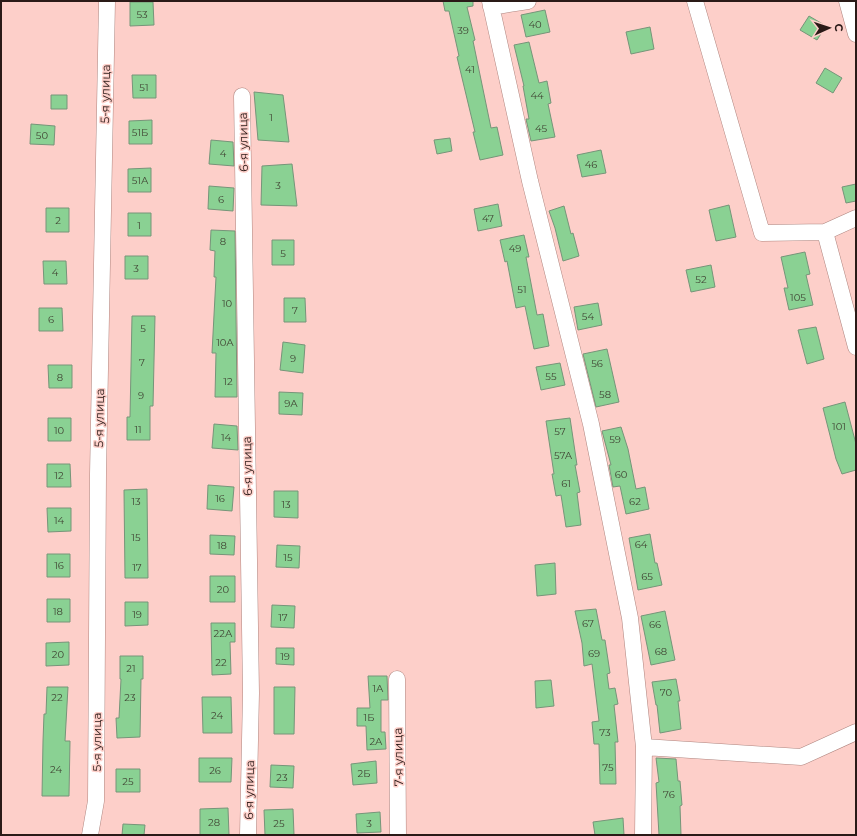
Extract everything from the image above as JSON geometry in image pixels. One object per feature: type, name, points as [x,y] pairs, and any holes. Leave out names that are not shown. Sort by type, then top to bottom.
[{"type":"street","name":"5-я улица","points":[[90,835],[96,801],[98,474],[107,1]]},
{"type":"street","points":[[528,1],[490,4],[530,181],[591,424],[630,618],[644,747],[644,835]]},
{"type":"street","points":[[695,1],[762,233],[825,232],[856,218]]},
{"type":"street","points":[[847,1],[856,34]]},
{"type":"street","name":"6-я улица","points":[[242,96],[251,693],[248,835]]},
{"type":"street","points":[[825,232],[856,347]]},
{"type":"street","name":"7-я улица","points":[[397,680],[398,835]]},
{"type":"street","points":[[644,747],[801,757],[856,732]]},
{"type":"building","points":[[443,1],[473,1],[473,6],[467,7],[475,40],[473,41],[491,128],[497,127],[503,155],[480,160],[473,132],[475,132],[457,57],[459,56],[449,11],[445,11]]},
{"type":"building","points":[[130,2],[153,2],[154,25],[130,26]]},
{"type":"building","points":[[545,10],[550,32],[526,37],[521,15]]},
{"type":"building","points":[[809,16],[826,26],[817,40],[800,30]]},
{"type":"building","points":[[650,27],[654,49],[631,54],[626,32]]},
{"type":"building","points":[[529,42],[539,83],[547,81],[551,103],[548,104],[555,137],[531,141],[526,119],[529,119],[524,86],[514,45]]},
{"type":"building","points":[[825,68],[842,78],[833,93],[816,83]]},
{"type":"building","points":[[132,75],[156,75],[156,98],[133,98]]},
{"type":"building","points":[[254,92],[283,95],[289,142],[258,140]]},
{"type":"building","points":[[51,95],[67,95],[67,109],[51,109]]},
{"type":"building","points":[[152,120],[152,144],[129,144],[129,121]]},
{"type":"building","points":[[31,124],[55,126],[54,145],[30,144]]},
{"type":"building","points":[[450,138],[452,151],[437,154],[434,140]]},
{"type":"building","points":[[211,140],[233,142],[234,166],[209,164]]},
{"type":"building","points":[[601,150],[606,173],[582,177],[577,155]]},
{"type":"building","points":[[292,164],[297,206],[261,205],[262,166]]},
{"type":"building","points":[[151,168],[151,192],[128,192],[128,169]]},
{"type":"building","points":[[856,184],[856,201],[846,203],[842,187]]},
{"type":"building","points":[[209,186],[234,188],[233,211],[208,209]]},
{"type":"building","points":[[498,204],[502,226],[478,231],[474,209]]},
{"type":"building","points":[[729,205],[736,237],[716,241],[709,210]]},
{"type":"building","points":[[564,206],[571,234],[573,233],[579,256],[563,261],[549,211]]},
{"type":"building","points":[[46,208],[69,208],[69,232],[46,232]]},
{"type":"building","points":[[128,213],[151,213],[151,236],[128,236]]},
{"type":"building","points":[[211,230],[235,231],[237,397],[215,397],[216,353],[212,353],[216,277],[214,277],[215,251],[210,250]]},
{"type":"building","points":[[524,235],[529,257],[526,257],[537,315],[543,314],[549,346],[534,349],[525,306],[516,308],[507,261],[505,262],[500,240]]},
{"type":"building","points":[[272,240],[294,240],[294,265],[272,265]]},
{"type":"building","points":[[805,252],[810,274],[806,275],[813,305],[789,310],[784,288],[788,288],[781,257]]},
{"type":"building","points":[[125,256],[148,256],[148,279],[125,279]]},
{"type":"building","points":[[43,261],[66,261],[67,284],[44,284]]},
{"type":"building","points":[[711,265],[715,287],[691,292],[686,270]]},
{"type":"building","points":[[284,298],[305,298],[306,322],[284,322]]},
{"type":"building","points":[[598,303],[602,325],[578,330],[574,307]]},
{"type":"building","points":[[39,308],[62,308],[63,331],[39,331]]},
{"type":"building","points":[[132,316],[155,316],[153,406],[150,406],[150,440],[127,440],[127,417],[130,417]]},
{"type":"building","points":[[816,327],[824,359],[807,364],[798,330]]},
{"type":"building","points":[[283,342],[305,345],[303,373],[280,370]]},
{"type":"building","points":[[607,349],[619,402],[596,407],[583,354]]},
{"type":"building","points":[[560,363],[565,385],[541,390],[536,367]]},
{"type":"building","points":[[48,365],[72,365],[72,388],[49,388]]},
{"type":"building","points":[[279,392],[303,393],[302,415],[279,414]]},
{"type":"building","points":[[845,402],[856,444],[856,470],[842,474],[836,459],[823,408]]},
{"type":"building","points":[[48,418],[71,418],[71,441],[48,441]]},
{"type":"building","points":[[570,418],[577,465],[575,465],[580,492],[577,493],[581,525],[566,527],[561,495],[556,496],[546,421]]},
{"type":"building","points":[[214,424],[237,426],[238,450],[212,448]]},
{"type":"building","points":[[621,427],[628,449],[636,489],[645,487],[649,509],[626,514],[620,486],[613,487],[609,465],[611,465],[602,431]]},
{"type":"building","points":[[47,464],[70,464],[71,487],[47,487]]},
{"type":"building","points":[[208,485],[234,487],[232,511],[207,509]]},
{"type":"building","points":[[147,489],[148,578],[125,578],[124,490]]},
{"type":"building","points":[[274,491],[298,491],[298,518],[274,517]]},
{"type":"building","points":[[47,508],[71,508],[71,531],[48,532]]},
{"type":"building","points":[[650,534],[655,563],[657,563],[662,585],[638,590],[629,538]]},
{"type":"building","points":[[210,535],[235,536],[234,555],[210,554]]},
{"type":"building","points":[[277,545],[300,546],[299,568],[276,567]]},
{"type":"building","points":[[47,554],[70,554],[70,577],[47,577]]},
{"type":"building","points":[[555,563],[556,594],[537,596],[535,565]]},
{"type":"building","points":[[210,576],[235,576],[235,602],[210,602]]},
{"type":"building","points":[[47,599],[70,599],[70,622],[47,622]]},
{"type":"building","points":[[125,602],[148,602],[148,625],[125,626]]},
{"type":"building","points":[[272,605],[295,606],[294,628],[271,627]]},
{"type":"building","points":[[596,609],[602,640],[605,640],[610,673],[607,674],[609,689],[615,688],[618,704],[614,705],[618,742],[615,742],[616,784],[600,784],[599,744],[594,744],[592,722],[599,721],[592,664],[584,666],[582,643],[575,611]]},
{"type":"building","points":[[665,611],[675,660],[651,665],[641,616]]},
{"type":"building","points":[[211,623],[235,623],[235,642],[230,642],[231,674],[212,675]]},
{"type":"building","points":[[69,642],[69,665],[46,666],[46,643]]},
{"type":"building","points":[[276,648],[294,648],[294,665],[276,664]]},
{"type":"building","points":[[120,656],[143,656],[140,737],[117,738],[116,718],[119,718],[121,679]]},
{"type":"building","points":[[368,676],[387,676],[388,700],[381,700],[381,732],[385,732],[386,749],[367,750],[366,726],[357,726],[357,708],[370,708]]},
{"type":"building","points":[[676,679],[680,701],[678,701],[681,729],[660,733],[657,705],[652,682]]},
{"type":"building","points":[[551,680],[554,706],[536,708],[535,681]]},
{"type":"building","points":[[47,687],[68,687],[65,741],[70,741],[69,796],[42,796],[44,714],[46,714]]},
{"type":"building","points":[[274,687],[295,687],[294,734],[274,734]]},
{"type":"building","points":[[202,697],[231,697],[232,733],[203,733]]},
{"type":"building","points":[[199,758],[232,758],[231,782],[199,782]]},
{"type":"building","points":[[656,758],[676,759],[682,805],[680,806],[681,835],[659,835],[656,783],[659,782]]},
{"type":"building","points":[[376,761],[377,783],[353,785],[351,764]]},
{"type":"building","points":[[271,765],[294,766],[293,788],[270,787]]},
{"type":"building","points":[[116,769],[140,769],[140,792],[116,792]]},
{"type":"building","points":[[228,808],[229,835],[200,835],[200,809]]},
{"type":"building","points":[[293,809],[294,835],[265,835],[264,810]]},
{"type":"building","points":[[380,812],[381,832],[357,833],[356,814]]},
{"type":"building","points":[[623,818],[624,835],[595,835],[593,822]]},
{"type":"building","points":[[123,824],[145,825],[144,835],[122,835]]}]
